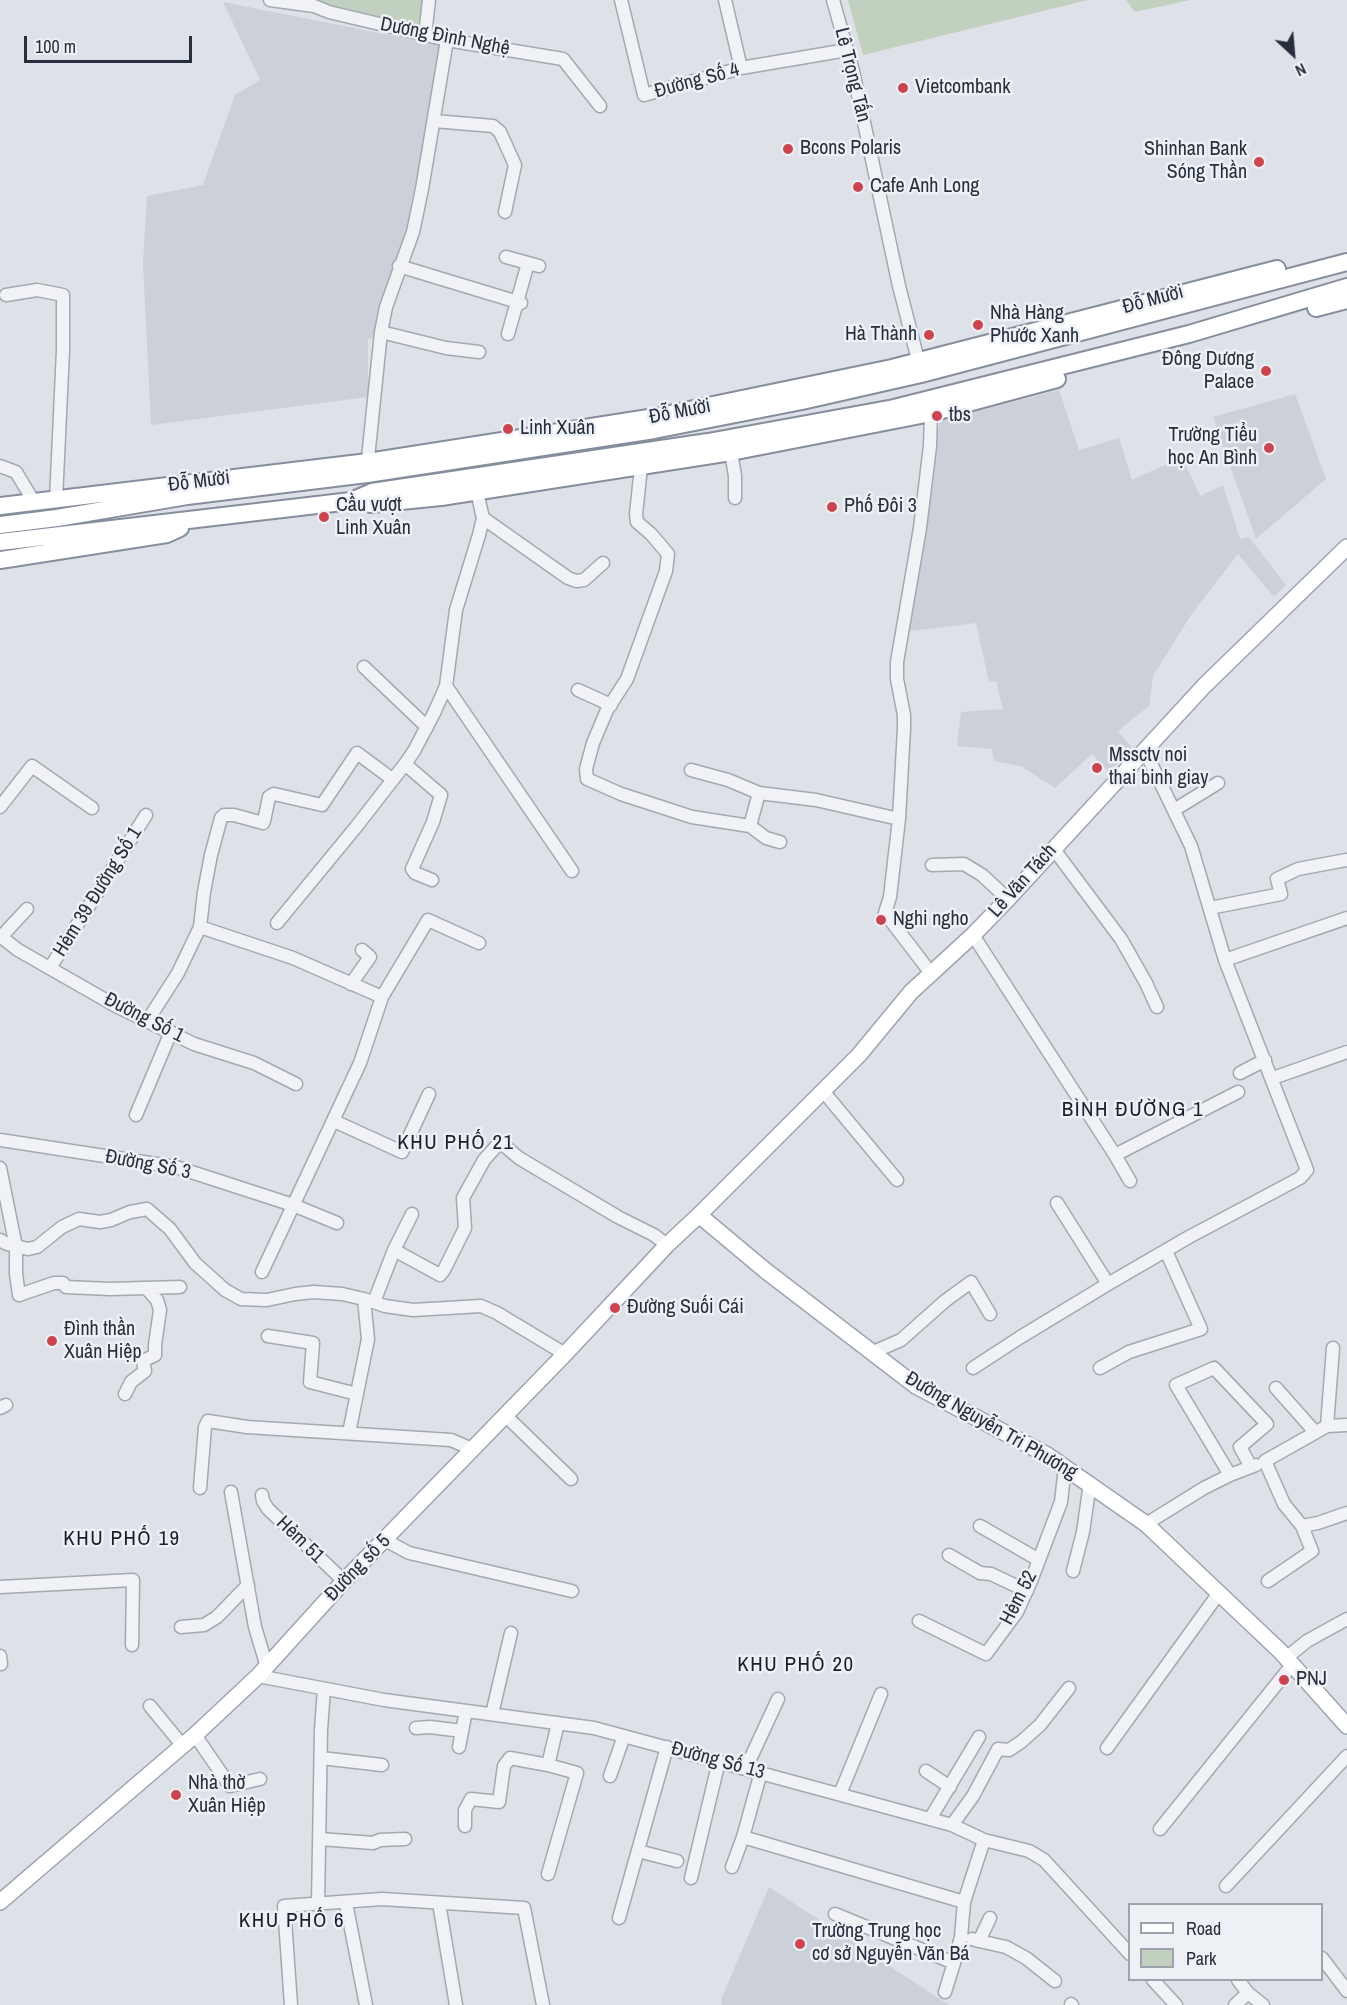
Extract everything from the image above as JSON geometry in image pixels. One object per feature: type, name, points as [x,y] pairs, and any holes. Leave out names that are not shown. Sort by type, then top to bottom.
[{"type":"highway","name":"Đỗ Mười","points":[[0,525],[57,518],[367,468],[654,430],[802,401],[1347,251]]},
{"type":"highway","name":"Đỗ Mười","points":[[920,367],[1347,262]]},
{"type":"highway","name":"Đỗ Mười","points":[[351,501],[372,492],[708,442],[883,410],[929,406],[1189,334],[1347,287]]},
{"type":"highway","name":"Đỗ Mười","points":[[0,542],[351,501],[370,504],[477,492],[731,452],[929,406],[1347,300]]},
{"type":"highway","points":[[920,367],[929,406]]},
{"type":"highway","name":"Đỗ Mười","points":[[0,506],[274,473],[367,468]]},
{"type":"highway","points":[[252,487],[274,473]]},
{"type":"highway","points":[[166,487],[184,496]]},
{"type":"highway","points":[[0,498],[28,503]]},
{"type":"highway","name":"Đỗ Mười","points":[[0,560],[167,534],[198,520]]},
{"type":"highway","points":[[0,571],[29,556]]},
{"type":"main road","name":"Lê Văn Tách","points":[[699,1215],[859,1055],[930,972],[973,935],[1008,899],[1204,686],[1347,547]]},
{"type":"main road","name":"Đường số 5","points":[[0,1902],[195,1735],[262,1671],[344,1581],[565,1354],[667,1245],[699,1215]]},
{"type":"main road","name":"Đường Nguyễn Tri Phương","points":[[699,1215],[766,1271],[916,1386],[1039,1451],[1146,1524],[1289,1661],[1347,1726]]},
{"type":"street","name":"Dương Đình Nghệ","points":[[270,0],[314,6],[329,12],[447,40],[563,59],[600,106]]},
{"type":"street","points":[[425,34],[429,0]]},
{"type":"street","name":"Đường Số 4","points":[[621,0],[644,95],[741,68],[847,50]]},
{"type":"street","points":[[725,0],[741,68]]},
{"type":"street","name":"Lê Trọng Tấn","points":[[833,0],[847,50],[899,286],[920,367]]},
{"type":"street","points":[[367,468],[381,332],[399,266],[413,232],[447,40]]},
{"type":"street","points":[[434,121],[493,126],[500,132],[515,165],[505,212]]},
{"type":"street","points":[[506,257],[534,265],[508,334]]},
{"type":"street","points":[[399,266],[519,302]]},
{"type":"street","points":[[6,295],[37,290],[63,296],[63,350],[56,500]]},
{"type":"street","points":[[381,332],[447,348],[479,352]]},
{"type":"street","points":[[929,406],[930,446],[920,528],[897,662],[897,679],[904,721],[899,819],[890,897],[885,914],[930,972]]},
{"type":"street","points":[[731,452],[735,476],[735,498]]},
{"type":"street","points":[[0,466],[16,472],[28,503]]},
{"type":"street","points":[[641,467],[637,522],[668,554],[666,571],[627,679],[610,705],[593,743],[586,769],[587,779],[621,794],[692,817],[750,826],[766,838],[780,842]]},
{"type":"street","points":[[277,923],[405,764],[427,727],[446,686],[456,610],[483,518],[477,492]]},
{"type":"street","points":[[483,518],[568,578],[576,581],[584,580],[603,563]]},
{"type":"street","points":[[364,668],[427,727]]},
{"type":"street","points":[[446,686],[572,871]]},
{"type":"street","points":[[578,690],[610,705]]},
{"type":"street","points":[[973,1368],[1108,1284],[1300,1178],[1307,1170],[1225,960],[1191,846],[1145,751]]},
{"type":"street","points":[[148,1020],[178,973],[200,927],[204,892],[220,818],[224,815],[234,815],[264,822],[269,797],[274,794],[322,805],[357,753],[393,779]]},
{"type":"street","points":[[405,764],[441,795],[433,822],[412,869],[415,873],[432,880]]},
{"type":"street","points":[[0,807],[32,766],[92,808]]},
{"type":"street","points":[[691,770],[729,780],[759,794],[816,800],[899,819]]},
{"type":"street","points":[[1174,810],[1218,783]]},
{"type":"street","points":[[750,826],[759,794]]},
{"type":"street","name":"Hẻm 39 Đường Số 1","points":[[50,968],[146,815]]},
{"type":"street","points":[[1053,848],[1121,939],[1157,1007]]},
{"type":"street","points":[[1210,908],[1281,894],[1277,879],[1298,869],[1346,860]]},
{"type":"street","points":[[932,865],[964,864],[982,875],[1008,899]]},
{"type":"street","points":[[1,936],[27,909]]},
{"type":"street","points":[[1225,960],[1347,918]]},
{"type":"street","points":[[262,1272],[360,1063],[382,998],[428,920],[479,943]]},
{"type":"street","points":[[200,927],[293,958],[382,998]]},
{"type":"street","points":[[973,935],[1130,1181]]},
{"type":"street","name":"Đường Số 1","points":[[1,936],[18,950],[116,1006],[194,1044],[254,1063],[296,1084]]},
{"type":"street","points":[[351,984],[370,957],[362,950]]},
{"type":"street","points":[[136,1115],[171,1032]]},
{"type":"street","points":[[1273,1078],[1347,1052]]},
{"type":"street","points":[[1240,1073],[1265,1060]]},
{"type":"street","points":[[823,1091],[897,1180]]},
{"type":"street","points":[[1115,1155],[1238,1092]]},
{"type":"street","points":[[334,1121],[402,1152],[429,1094]]},
{"type":"street","name":"Đường Số 3","points":[[0,1140],[176,1167],[293,1204],[337,1223]]},
{"type":"street","points":[[394,1250],[440,1275],[465,1228],[463,1197],[484,1160],[500,1142],[519,1158],[618,1217],[654,1235],[667,1245]]},
{"type":"street","points":[[0,1168],[16,1247],[19,1295],[54,1283],[63,1283],[66,1287],[110,1289],[180,1287]]},
{"type":"street","points":[[1057,1203],[1108,1284]]},
{"type":"street","points":[[0,1240],[28,1249],[38,1246],[62,1227],[79,1219],[100,1222],[147,1209],[170,1229],[195,1263],[225,1290],[241,1299],[267,1300],[314,1292],[342,1294],[413,1311],[481,1306],[565,1354]]},
{"type":"street","points":[[350,1433],[368,1339],[369,1300],[412,1214]]},
{"type":"street","points":[[1100,1368],[1129,1352],[1154,1346],[1201,1329],[1166,1251]]},
{"type":"street","points":[[871,1353],[901,1340],[945,1301],[971,1282],[990,1314]]},
{"type":"street","points":[[125,1394],[131,1382],[145,1371],[143,1360],[155,1355],[160,1310],[157,1300],[146,1288]]},
{"type":"street","points":[[268,1336],[314,1342],[310,1382],[357,1394]]},
{"type":"street","points":[[1327,1426],[1333,1347]]},
{"type":"street","points":[[1230,1475],[1176,1385],[1214,1368],[1270,1422],[1240,1447],[1251,1467]]},
{"type":"street","points":[[1276,1388],[1315,1432]]},
{"type":"street","points":[[504,1415],[571,1479]]},
{"type":"street","points":[[201,1488],[205,1427],[208,1421],[247,1427],[451,1440],[472,1449]]},
{"type":"street","points":[[1146,1524],[1204,1488],[1265,1461],[1327,1426],[1347,1425]]},
{"type":"street","points":[[1265,1461],[1284,1504],[1302,1526],[1312,1551],[1268,1581]]},
{"type":"street","name":"Hẻm 52","points":[[919,1621],[986,1654],[1017,1612],[1027,1591],[1061,1502],[1065,1467]]},
{"type":"street","points":[[1073,1571],[1083,1532],[1090,1484]]},
{"type":"street","points":[[231,1492],[262,1671]]},
{"type":"street","name":"Hẻm 51","points":[[262,1495],[268,1509],[344,1581]]},
{"type":"street","points":[[1302,1526],[1347,1513]]},
{"type":"street","points":[[980,1527],[1038,1560]]},
{"type":"street","points":[[385,1539],[410,1553],[572,1591]]},
{"type":"street","points":[[949,1555],[980,1573],[991,1574],[1027,1591]]},
{"type":"street","points":[[0,1587],[133,1580],[132,1645]]},
{"type":"street","points":[[181,1627],[204,1624],[217,1617],[248,1585]]},
{"type":"street","points":[[1107,1748],[1219,1593]]},
{"type":"street","points":[[1160,1829],[1289,1661],[1307,1641],[1347,1619]]},
{"type":"street","points":[[492,1714],[511,1633]]},
{"type":"street","name":"Đường Số 13","points":[[262,1671],[324,1689],[384,1700],[594,1728],[952,1825],[984,1840],[1029,1851],[1044,1860],[1128,1952]]},
{"type":"street","points":[[952,1825],[973,1796],[999,1749],[1009,1750],[1022,1742],[1040,1725],[1069,1688]]},
{"type":"street","points":[[318,1905],[321,1730],[324,1689]]},
{"type":"street","points":[[840,1794],[881,1694]]},
{"type":"street","points":[[746,1768],[778,1699]]},
{"type":"street","points":[[150,1706],[182,1746]]},
{"type":"street","points":[[459,1747],[466,1711]]},
{"type":"street","points":[[548,1765],[558,1723]]},
{"type":"street","points":[[416,1728],[462,1731]]},
{"type":"street","points":[[195,1735],[230,1786],[260,1779]]},
{"type":"street","points":[[610,1776],[624,1736]]},
{"type":"street","points":[[930,1819],[979,1737]]},
{"type":"street","points":[[619,1918],[667,1747]]},
{"type":"street","points":[[1226,1887],[1347,1756]]},
{"type":"street","points":[[321,1758],[382,1765]]},
{"type":"street","points":[[465,1826],[465,1810],[471,1799],[499,1802],[504,1766],[510,1758],[577,1773],[548,1874]]},
{"type":"street","points":[[691,1878],[719,1761]]},
{"type":"street","points":[[926,1771],[950,1786]]},
{"type":"street","points":[[732,1867],[761,1772]]},
{"type":"street","points":[[743,1837],[963,1902]]},
{"type":"street","points":[[320,1839],[373,1843],[380,1840],[405,1839]]},
{"type":"street","points":[[945,1992],[961,1937],[963,1902],[984,1840]]},
{"type":"street","points":[[638,1851],[677,1861]]},
{"type":"street","points":[[291,2005],[284,1906],[382,1899],[524,1908],[543,2005]]},
{"type":"street","points":[[346,1903],[366,2005]]},
{"type":"street","points":[[439,1903],[456,2005]]},
{"type":"street","points":[[836,1914],[954,1963]]},
{"type":"street","points":[[978,1941],[990,1918]]},
{"type":"street","points":[[961,1937],[1006,1947],[1026,1958],[1054,1982]]},
{"type":"street","points":[[1323,1959],[1347,1991]]},
{"type":"street","points":[[1154,1981],[1176,2005]]},
{"type":"street","points":[[1239,1981],[1248,1993],[1263,2005]]},
{"type":"street","points":[[1236,2005],[1248,1993]]},
{"type":"shaded area","points":[[223,2],[440,45],[418,198],[380,337],[368,339],[368,397],[151,425],[143,264],[147,196],[203,185],[235,95],[260,80]]},
{"type":"shaded area","points":[[1059,390],[1079,450],[1119,438],[1132,480],[1182,457],[1200,496],[1223,485],[1240,539],[1249,537],[1286,585],[1274,597],[1238,554],[1191,615],[1153,676],[1149,706],[1118,731],[1133,749],[1109,772],[1092,754],[1055,788],[1021,766],[994,761],[992,749],[957,746],[961,712],[1003,709],[996,681],[989,682],[976,623],[903,632],[940,421]]},
{"type":"shaded area","name":"Trường Tiểu học An Bình","points":[[1295,394],[1326,479],[1256,539],[1213,417]]},
{"type":"shaded area","name":"Trường Trung học cơ sở Nguyễn Văn Bá","points":[[769,1887],[949,2005],[722,2005],[721,2000]]},
{"type":"green space","points":[[295,0],[423,0],[422,26],[327,4]]},
{"type":"green space","points":[[848,0],[1088,0],[863,55]]},
{"type":"green space","points":[[1126,0],[1190,0],[1135,12]]},
{"type":"place","name":"Vietcombank","points":[[903,88]]},
{"type":"place","name":"Bcons Polaris","points":[[788,149]]},
{"type":"place","name":"Shinhan Bank Sóng Thần","points":[[1259,162]]},
{"type":"place","name":"Cafe Anh Long","points":[[858,187]]},
{"type":"place","name":"Nhà Hàng Phước Xanh","points":[[978,325]]},
{"type":"place","name":"Hà Thành","points":[[929,335]]},
{"type":"place","name":"Đông Dương Palace","points":[[1266,371]]},
{"type":"place","name":"tbs","points":[[937,416]]},
{"type":"place","name":"Linh Xuân","points":[[508,429]]},
{"type":"place","name":"Trường Tiểu học An Bình","points":[[1269,448]]},
{"type":"place","name":"Phố Đôi 3","points":[[832,507]]},
{"type":"place","name":"Cầu vượt Linh Xuân","points":[[324,517]]},
{"type":"place","name":"Mssctv noi thai binh giay","points":[[1097,768]]},
{"type":"place","name":"Nghi ngho","points":[[881,920]]},
{"type":"place","name":"Đường Suối Cái","points":[[615,1308]]},
{"type":"place","name":"Đình thần Xuân Hiệp","points":[[52,1341]]},
{"type":"place","name":"PNJ","points":[[1284,1680]]},
{"type":"place","name":"Nhà thờ Xuân Hiệp","points":[[176,1795]]},
{"type":"place","name":"Trường Trung học cơ sở Nguyễn Văn Bá","points":[[800,1944]]},
{"type":"district","name":"BÌNH ĐƯỜNG 1","points":[[1133,1110]]},
{"type":"district","name":"KHU PHỐ 21","points":[[456,1143]]},
{"type":"district","name":"KHU PHỐ 19","points":[[122,1539]]},
{"type":"district","name":"KHU PHỐ 20","points":[[796,1665]]},
{"type":"district","name":"KHU PHỐ 6","points":[[292,1921]]}]
